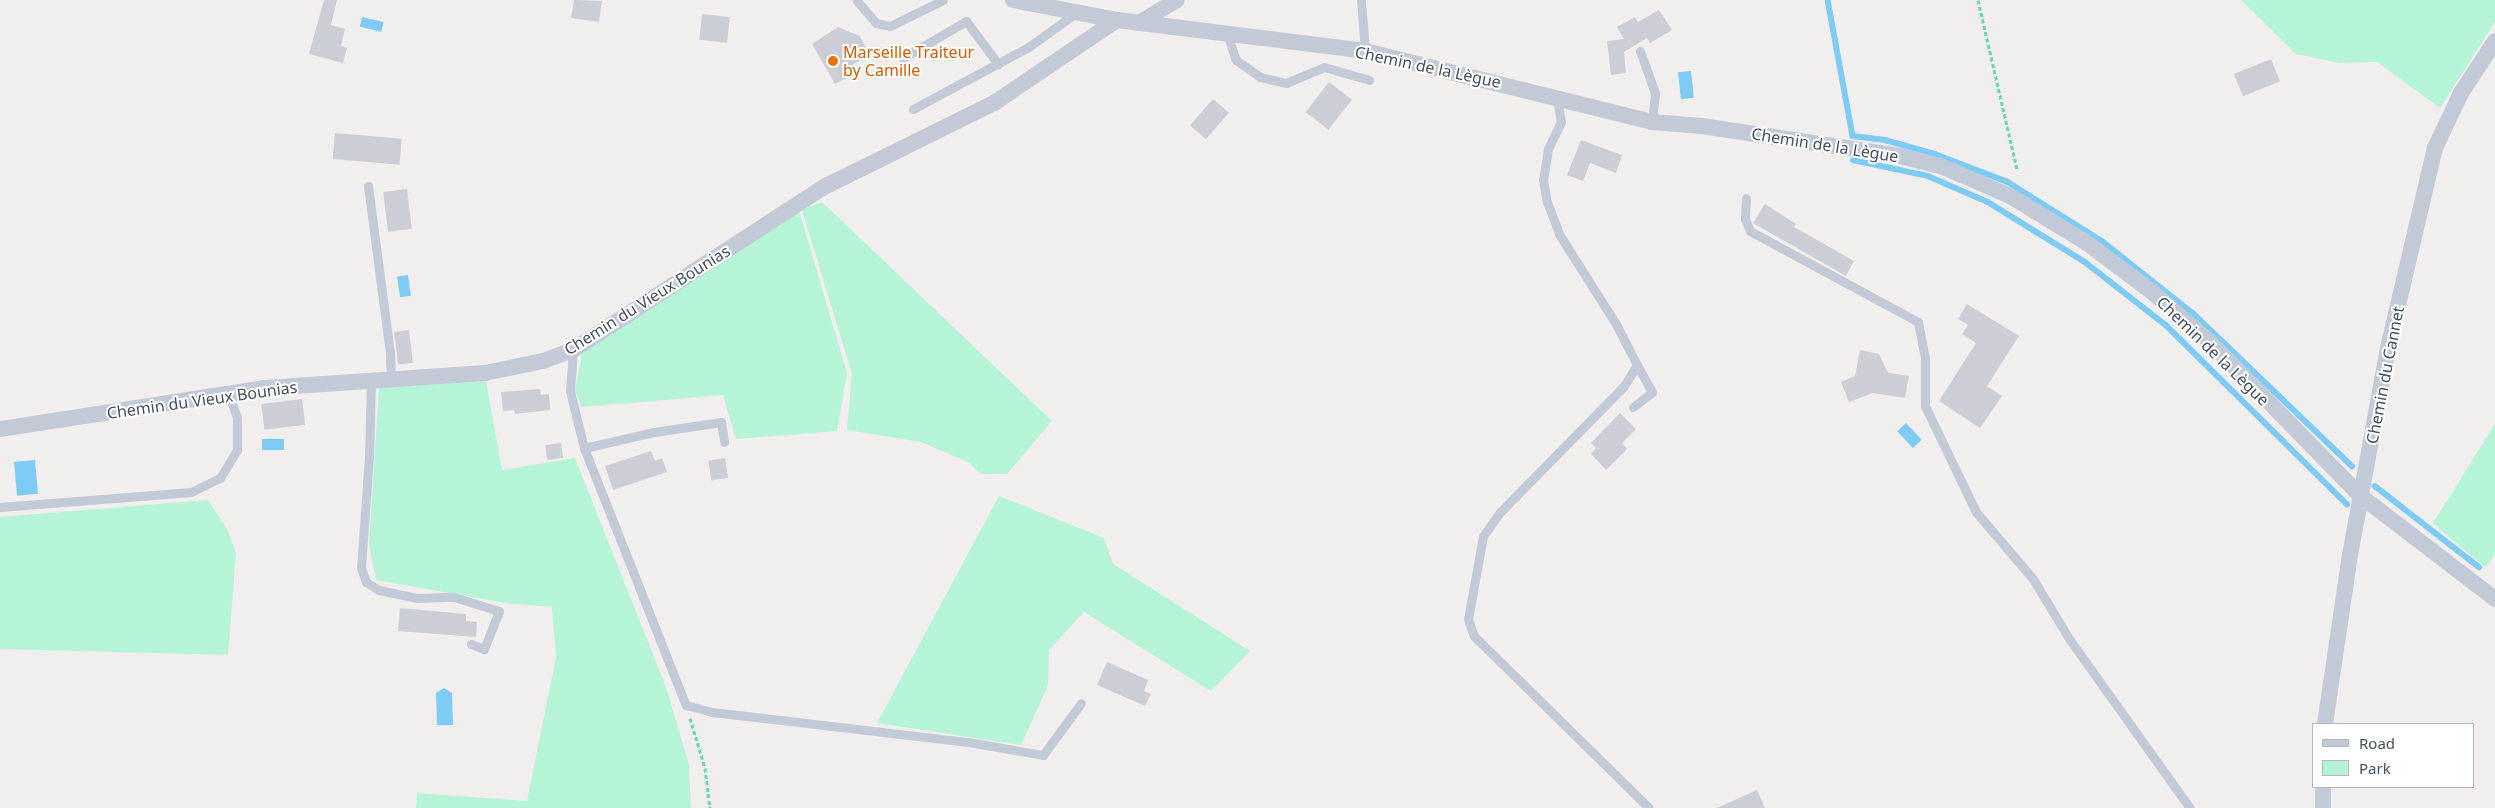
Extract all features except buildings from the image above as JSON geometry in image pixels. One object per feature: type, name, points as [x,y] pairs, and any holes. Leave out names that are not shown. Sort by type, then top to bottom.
[{"type":"street","name":"Chemin de la Lègue","points":[[1013,0],[1117,20],[1228,36],[1365,52],[1557,97],[1652,122],[1702,126],[1900,156],[1943,167],[2010,196],[2087,243],[2151,292],[2210,342],[2362,497],[2495,599]]},
{"type":"street","points":[[1139,22],[1177,0]]},
{"type":"street","name":"Chemin du Vieux Bounias","points":[[0,429],[229,396],[265,388],[370,382],[515,369],[573,350],[784,211],[870,163],[994,103],[1117,20]]},
{"type":"street","name":"Chemin du Cannet","points":[[2325,723],[2350,556],[2388,348],[2435,148],[2461,93],[2495,41]]},
{"type":"street","points":[[2323,788],[2323,808]]},
{"type":"lane","points":[[857,1],[876,22],[890,26],[943,0]]},
{"type":"lane","points":[[1361,0],[1365,52]]},
{"type":"lane","points":[[913,109],[1027,48],[1076,13]]},
{"type":"lane","points":[[903,58],[966,21],[998,64]]},
{"type":"lane","points":[[1228,36],[1236,60],[1260,77],[1286,83],[1324,67],[1369,80]]},
{"type":"lane","points":[[1640,51],[1655,93],[1652,122]]},
{"type":"lane","points":[[1557,97],[1561,122],[1548,149],[1543,180],[1547,202],[1559,234],[1616,324],[1652,392],[1633,407]]},
{"type":"lane","points":[[368,186],[390,352],[391,379]]},
{"type":"lane","points":[[1746,198],[1745,219],[1750,231],[1918,322],[1925,358],[1925,406],[1976,512],[2033,580],[2070,640],[2190,808]]},
{"type":"lane","points":[[573,350],[570,391],[584,448],[686,705],[712,712],[930,737],[1043,755],[1081,703]]},
{"type":"lane","points":[[1637,365],[1623,387],[1500,512],[1483,536],[1468,619],[1474,636],[1649,808]]},
{"type":"lane","points":[[370,382],[369,456],[362,530],[366,582],[379,590],[418,598],[454,598],[499,611],[484,649],[471,644]]},
{"type":"lane","points":[[0,507],[191,492],[220,478],[236,450],[237,418],[229,396]]},
{"type":"lane","points":[[584,448],[654,432],[721,422],[724,442]]},
{"type":"path","points":[[1978,0],[2017,169]]},
{"type":"path","points":[[686,705],[705,768],[710,808]]},
{"type":"green space","points":[[2241,0],[2495,0],[2495,22],[2440,108],[2377,62],[2340,63],[2296,54]]},
{"type":"green space","points":[[822,202],[1052,421],[1007,474],[981,474],[968,462],[921,442],[847,430],[852,374],[802,210]]},
{"type":"green space","points":[[799,211],[847,373],[837,431],[736,439],[723,395],[582,407],[575,391],[582,352]]},
{"type":"green space","points":[[486,381],[502,470],[575,458],[666,687],[689,765],[691,808],[416,808],[417,793],[527,801],[556,657],[552,607],[505,603],[376,580],[369,544],[379,388]]},
{"type":"green space","points":[[2495,424],[2495,555],[2485,567],[2433,523]]},
{"type":"green space","points":[[999,496],[1104,538],[1113,564],[1250,651],[1211,691],[1084,612],[1049,650],[1048,685],[1021,745],[877,723]]},
{"type":"green space","points":[[208,500],[227,529],[236,553],[228,655],[0,649],[0,517]]},
{"type":"water","points":[[362,17],[383,22],[381,32],[360,27]]},
{"type":"water","points":[[1691,71],[1694,98],[1681,99],[1678,72]]},
{"type":"water","points":[[408,275],[411,296],[400,297],[397,277]]},
{"type":"water","points":[[1906,423],[1922,440],[1913,448],[1897,431]]},
{"type":"water","points":[[262,439],[284,439],[284,450],[262,450]]},
{"type":"water","points":[[35,460],[38,494],[17,496],[14,462]]},
{"type":"water","points":[[444,688],[452,693],[453,725],[437,725],[436,693]]},
{"type":"waterway","points":[[1828,0],[1853,136],[1885,140],[1935,154],[2008,182],[2102,241],[2193,313],[2352,466]]},
{"type":"waterway","points":[[1853,160],[1928,176],[1988,202],[2085,262],[2166,325],[2347,504]]},
{"type":"waterway","points":[[2375,486],[2479,567]]},
{"type":"place","name":"Marseille Traiteur by Camille","points":[[833,61]]}]
